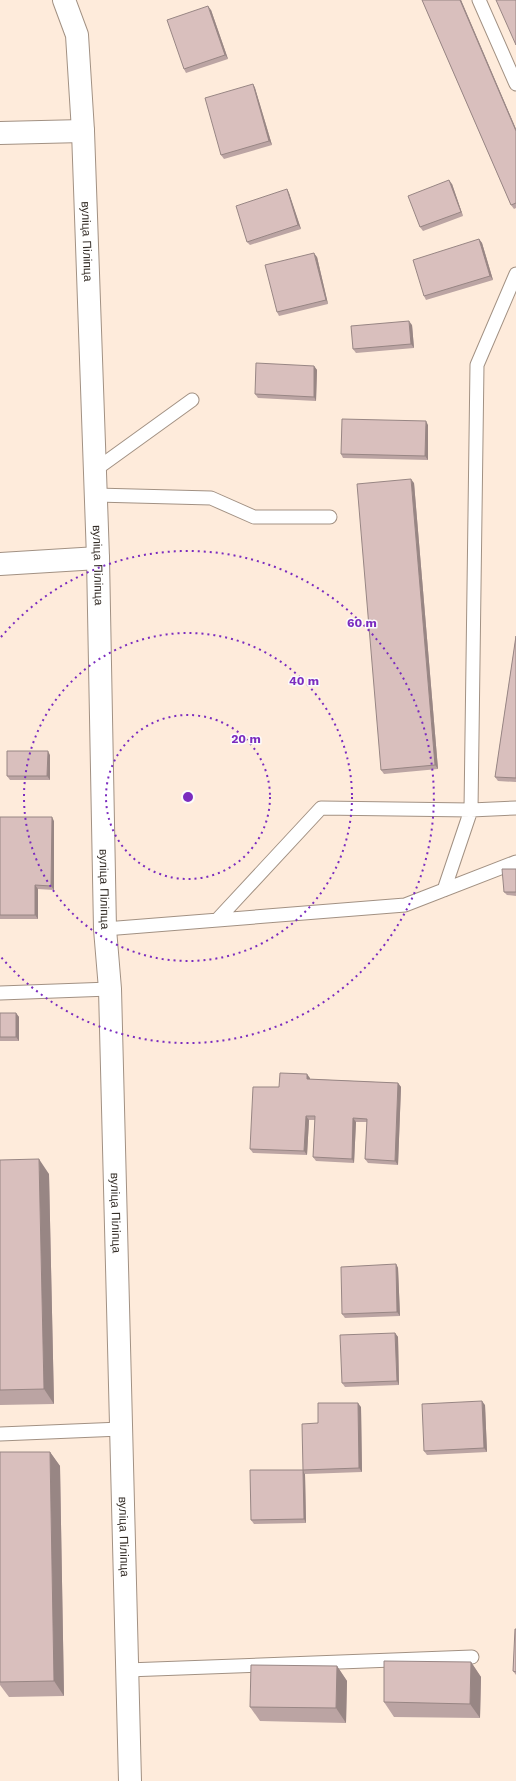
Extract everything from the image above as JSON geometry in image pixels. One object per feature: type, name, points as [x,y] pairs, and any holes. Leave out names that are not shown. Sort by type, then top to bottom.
[{"type":"street","name":"вуліца Піліпца","points":[[64,0],[77,34],[83,131],[98,558],[105,929],[110,989],[130,1781]]},
{"type":"street","points":[[0,133],[83,131]]},
{"type":"street","points":[[0,564],[98,558]]},
{"type":"lane","points":[[479,0],[516,84]]},
{"type":"lane","points":[[444,890],[470,810],[477,365],[516,274]]},
{"type":"lane","points":[[95,470],[192,400]]},
{"type":"lane","points":[[96,495],[211,498],[254,517],[330,517]]},
{"type":"lane","points":[[216,920],[321,808],[470,810],[516,808]]},
{"type":"lane","points":[[105,929],[405,905],[516,862]]},
{"type":"lane","points":[[0,993],[110,989]]},
{"type":"lane","points":[[0,1434],[121,1429]]},
{"type":"lane","points":[[127,1670],[472,1657]]},
{"type":"building","points":[[422,0],[460,0],[516,131],[516,203],[511,205]]},
{"type":"building","points":[[496,0],[516,0],[516,45]]},
{"type":"building","points":[[208,6],[225,55],[184,69],[167,20]]},
{"type":"building","points":[[253,84],[269,141],[221,155],[205,98]]},
{"type":"building","points":[[449,180],[461,212],[420,227],[408,196]]},
{"type":"building","points":[[287,189],[298,225],[247,242],[236,206]]},
{"type":"building","points":[[479,239],[490,276],[424,296],[413,260]]},
{"type":"building","points":[[314,253],[326,300],[277,312],[265,265]]},
{"type":"building","points":[[409,321],[411,344],[353,349],[351,326]]},
{"type":"building","points":[[256,363],[314,366],[314,397],[255,394]]},
{"type":"building","points":[[342,419],[426,421],[425,456],[341,454]]},
{"type":"building","points":[[411,479],[435,765],[381,770],[357,484]]},
{"type":"building","points":[[516,636],[516,778],[495,777]]},
{"type":"building","points":[[7,751],[48,751],[47,776],[7,776]]},
{"type":"building","points":[[0,817],[52,817],[51,886],[35,885],[35,915],[0,915]]},
{"type":"building","points":[[502,869],[516,869],[516,892],[504,892]]},
{"type":"building","points":[[0,1013],[16,1013],[16,1037],[0,1037]]},
{"type":"building","points":[[280,1073],[307,1074],[307,1079],[398,1083],[395,1161],[365,1159],[367,1119],[353,1118],[352,1159],[313,1157],[315,1116],[306,1116],[304,1151],[250,1149],[253,1087],[279,1087]]},
{"type":"building","points":[[39,1159],[44,1389],[0,1390],[0,1160]]},
{"type":"building","points":[[396,1264],[397,1312],[342,1314],[341,1267]]},
{"type":"building","points":[[395,1333],[397,1381],[342,1383],[340,1335]]},
{"type":"building","points":[[482,1401],[484,1448],[424,1451],[422,1404]]},
{"type":"building","points":[[318,1403],[358,1403],[359,1468],[303,1470],[302,1424],[318,1423]]},
{"type":"building","points":[[0,1452],[50,1452],[54,1681],[0,1682]]},
{"type":"building","points":[[250,1470],[303,1470],[304,1519],[251,1520]]},
{"type":"building","points":[[516,1629],[516,1672],[513,1671]]},
{"type":"building","points":[[384,1661],[471,1662],[470,1704],[384,1702]]},
{"type":"building","points":[[251,1665],[337,1666],[336,1708],[250,1707]]}]
